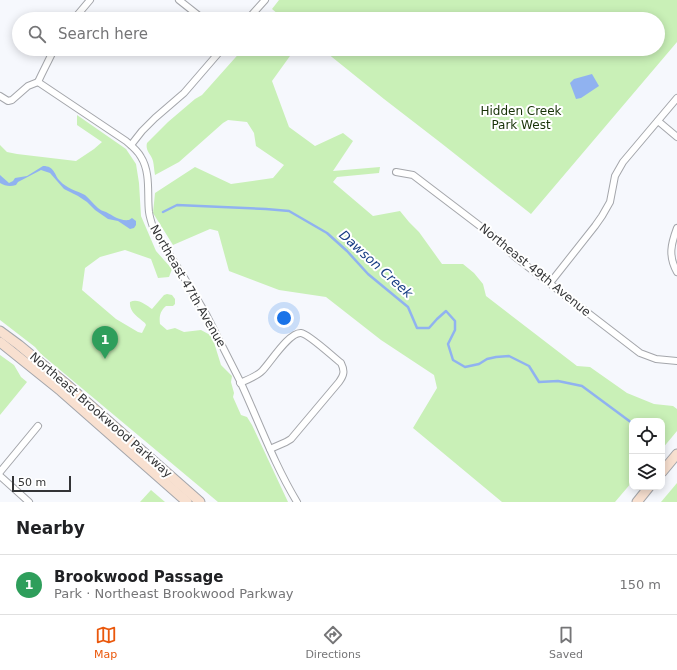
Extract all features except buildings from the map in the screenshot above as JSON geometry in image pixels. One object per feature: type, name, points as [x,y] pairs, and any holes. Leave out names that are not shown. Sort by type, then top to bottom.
[{"type":"main road","name":"Northeast Brookwood Parkway","points":[[0,331],[65,383],[200,502]]},
{"type":"main road","name":"Northeast Brookwood Parkway","points":[[0,342],[61,391],[187,502]]},
{"type":"main road","points":[[665,468],[677,454]]},
{"type":"main road","points":[[637,502],[647,490]]},
{"type":"street","points":[[80,12],[90,0]]},
{"type":"street","points":[[179,0],[194,12]]},
{"type":"street","points":[[254,12],[265,0]]},
{"type":"street","points":[[0,96],[8,101],[12,100],[28,86],[38,82],[51,56]]},
{"type":"street","points":[[131,145],[154,118],[181,96],[195,82],[216,56]]},
{"type":"street","name":"Northeast 47th Avenue","points":[[38,82],[131,145],[142,157],[147,176],[149,211],[154,230],[221,342],[287,486],[297,502]]},
{"type":"street","points":[[550,283],[602,216],[610,202],[615,176],[623,162],[677,98]]},
{"type":"street","points":[[658,121],[677,137]]},
{"type":"street","name":"Northeast 49th Avenue","points":[[396,172],[413,175],[497,239],[514,256],[640,353],[656,359],[677,361]]},
{"type":"street","points":[[677,228],[671,249],[673,265],[677,272]]},
{"type":"street","points":[[240,383],[261,372],[290,338],[302,333],[308,336],[341,363],[344,368],[342,378],[291,439],[270,449]]},
{"type":"street","points":[[0,472],[38,426]]},
{"type":"street","points":[[0,476],[29,502]]},
{"type":"green space","name":"Hidden Creek Park West","points":[[279,0],[677,0],[677,42],[531,214],[331,56],[665,56],[665,12],[276,12],[272,9]]},
{"type":"green space","points":[[237,56],[290,56],[272,81],[289,127],[315,146],[343,133],[353,141],[333,171],[380,167],[379,173],[337,177],[333,182],[373,216],[400,211],[419,232],[442,264],[463,264],[474,273],[483,284],[486,296],[577,366],[590,367],[627,393],[654,404],[673,406],[677,409],[677,431],[665,445],[665,418],[629,418],[629,486],[615,502],[502,502],[413,428],[437,388],[434,375],[381,340],[326,297],[279,290],[229,271],[218,231],[210,229],[173,245],[153,213],[155,193],[195,167],[231,184],[273,178],[284,165],[256,146],[254,133],[247,122],[228,120],[179,162],[155,175],[153,161],[147,150],[147,143],[168,122],[195,99],[202,95]]},
{"type":"green space","points":[[77,115],[126,149],[136,164],[141,216],[156,251],[172,269],[169,277],[158,278],[151,259],[125,250],[100,257],[85,268],[82,290],[116,319],[142,333],[146,325],[132,311],[130,302],[139,301],[152,309],[164,295],[172,295],[175,299],[175,304],[173,306],[166,306],[162,310],[160,324],[167,330],[175,328],[184,332],[201,330],[212,336],[221,365],[232,376],[231,382],[234,393],[233,397],[241,415],[247,417],[252,425],[288,502],[218,502],[41,354],[35,347],[0,320],[0,145],[7,152],[76,161],[102,142],[77,125]]},
{"type":"green space","points":[[0,355],[14,365],[21,377],[27,382],[0,415]]},
{"type":"green space","points":[[677,483],[677,502],[661,502]]},
{"type":"green space","points":[[151,490],[165,502],[140,502]]},
{"type":"water","points":[[592,74],[599,86],[581,98],[576,99],[570,83],[574,79]]},
{"type":"water","points":[[43,166],[47,166],[52,169],[62,183],[85,195],[100,209],[122,220],[129,220],[132,218],[136,221],[136,225],[134,228],[130,229],[118,221],[108,219],[87,202],[64,189],[50,173],[41,170],[18,182],[16,185],[8,186],[0,183],[0,175],[9,183],[15,178],[27,176]]},
{"type":"waterway","name":"Dawson Creek","points":[[163,212],[177,205],[289,211],[327,233],[347,251],[368,274],[408,307],[417,328],[429,328],[446,311],[455,321],[455,330],[448,344],[453,360],[465,367],[479,364],[487,359],[509,356],[529,366],[539,382],[558,381],[582,386],[629,421]]},
{"type":"place","name":"Brookwood Passage","points":[[105,359]]}]
